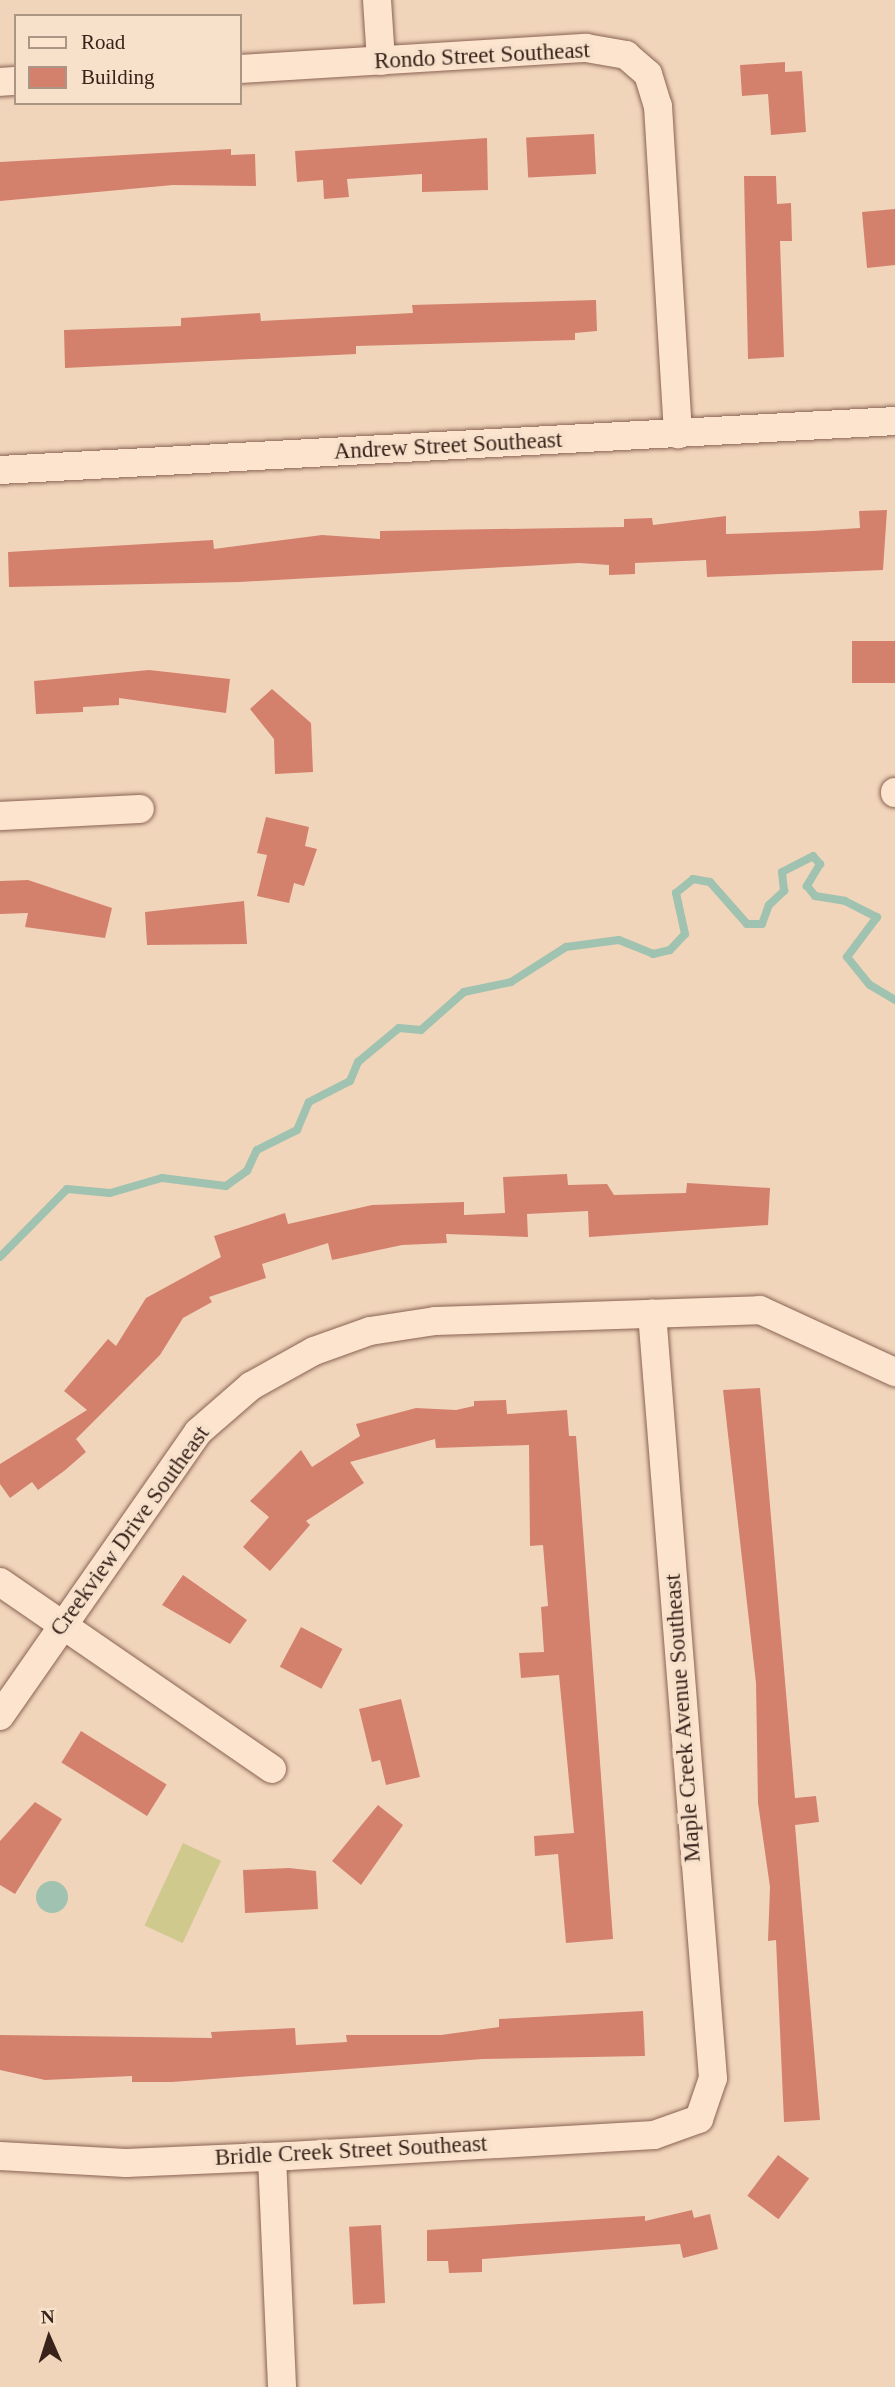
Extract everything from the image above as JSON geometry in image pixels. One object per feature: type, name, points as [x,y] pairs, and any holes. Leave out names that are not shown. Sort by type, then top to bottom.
[{"type":"street","points":[[377,0],[381,61]]},
{"type":"street","name":"Rondo Street Southeast","points":[[242,69],[586,48],[626,55],[649,74],[658,106],[678,434]]},
{"type":"street","name":"Andrew Street Southeast","points":[[0,470],[895,421]]},
{"type":"street","points":[[0,816],[141,809]]},
{"type":"street","name":"Creekview Drive Southeast","points":[[0,1716],[198,1432],[221,1407],[281,1367],[394,1326],[760,1310],[895,1372]]},
{"type":"street","name":"Maple Creek Avenue Southeast","points":[[652,1313],[713,2078],[699,2119]]},
{"type":"street","points":[[0,1582],[272,1769]]},
{"type":"street","name":"Bridle Creek Street Southeast","points":[[0,2156],[126,2163],[272,2157],[654,2135],[699,2119]]},
{"type":"street","points":[[272,2157],[282,2387]]},
{"type":"shaded area","points":[[183,1843],[221,1861],[183,1943],[145,1925]]},
{"type":"shaded area","points":[[52,1881],[63,1886],[68,1897],[63,1908],[52,1913],[41,1908],[36,1897],[41,1886]]},
{"type":"building","points":[[785,62],[785,72],[802,71],[806,132],[771,135],[768,94],[742,96],[740,65]]},
{"type":"building","points":[[594,134],[596,174],[528,178],[526,138]]},
{"type":"building","points":[[487,138],[488,190],[422,192],[422,174],[347,179],[349,197],[324,199],[323,180],[297,182],[295,151]]},
{"type":"building","points":[[231,149],[231,155],[255,154],[256,186],[173,185],[0,201],[0,162]]},
{"type":"building","points":[[744,176],[776,176],[777,204],[791,203],[792,241],[780,241],[784,357],[748,359]]},
{"type":"building","points":[[895,209],[895,265],[867,268],[862,212]]},
{"type":"building","points":[[596,300],[597,331],[575,333],[575,340],[356,346],[356,354],[65,368],[64,330],[181,326],[181,318],[260,313],[261,321],[413,313],[412,305]]},
{"type":"building","points":[[887,510],[883,570],[707,577],[706,560],[635,563],[635,574],[609,575],[609,565],[579,563],[240,582],[9,587],[8,552],[213,540],[214,549],[322,535],[380,539],[380,531],[624,527],[624,519],[652,518],[653,525],[726,516],[726,534],[813,531],[860,528],[859,511]]},
{"type":"building","points":[[852,641],[895,641],[895,683],[852,683]]},
{"type":"building","points":[[149,670],[230,679],[226,713],[119,698],[119,705],[83,707],[83,712],[36,714],[34,681]]},
{"type":"building","points":[[272,689],[311,723],[313,772],[275,774],[274,739],[250,709]]},
{"type":"building","points":[[266,817],[309,827],[305,846],[317,849],[304,886],[294,883],[289,903],[257,896],[267,855],[257,853]]},
{"type":"building","points":[[28,880],[112,908],[105,938],[25,927],[28,913],[0,914],[0,881]]},
{"type":"building","points":[[244,901],[247,944],[147,945],[145,912]]},
{"type":"building","points":[[567,1174],[568,1185],[607,1184],[614,1195],[686,1193],[687,1183],[770,1188],[768,1225],[589,1237],[588,1211],[527,1214],[528,1237],[446,1234],[447,1243],[402,1245],[332,1260],[328,1243],[262,1264],[266,1278],[209,1297],[212,1302],[183,1318],[160,1355],[76,1439],[86,1452],[64,1471],[38,1490],[32,1482],[10,1498],[0,1484],[0,1464],[87,1410],[64,1391],[108,1339],[116,1346],[146,1298],[221,1257],[214,1236],[285,1213],[288,1224],[372,1205],[464,1202],[464,1215],[505,1213],[503,1177]]},
{"type":"building","points":[[760,1388],[795,1798],[816,1796],[819,1822],[795,1825],[820,2120],[784,2122],[776,1940],[768,1941],[770,1887],[758,1803],[756,1683],[723,1390]]},
{"type":"building","points":[[506,1400],[507,1414],[567,1410],[569,1436],[576,1436],[613,1939],[566,1943],[558,1854],[535,1856],[534,1836],[574,1833],[559,1675],[521,1678],[519,1653],[544,1652],[541,1607],[548,1606],[543,1545],[530,1546],[529,1445],[436,1448],[435,1439],[350,1462],[364,1483],[306,1521],[310,1525],[270,1571],[243,1547],[269,1517],[250,1501],[301,1450],[312,1467],[360,1436],[356,1424],[416,1408],[456,1410],[474,1406],[474,1401]]},
{"type":"building","points":[[183,1575],[247,1620],[230,1644],[162,1605]]},
{"type":"building","points":[[301,1627],[342,1649],[321,1689],[280,1667]]},
{"type":"building","points":[[401,1699],[420,1777],[386,1785],[380,1760],[372,1762],[359,1709]]},
{"type":"building","points":[[81,1731],[167,1785],[147,1816],[61,1762]]},
{"type":"building","points":[[35,1802],[62,1819],[15,1894],[0,1885],[0,1841]]},
{"type":"building","points":[[378,1805],[403,1825],[361,1885],[332,1861]]},
{"type":"building","points":[[289,1868],[316,1871],[318,1909],[245,1913],[243,1870]]},
{"type":"building","points":[[643,2011],[645,2056],[483,2059],[172,2082],[132,2082],[132,2076],[45,2080],[0,2070],[0,2035],[212,2038],[211,2032],[295,2028],[296,2045],[347,2042],[346,2035],[441,2035],[499,2027],[499,2019]]},
{"type":"building","points":[[778,2155],[809,2178],[778,2219],[747,2196]]},
{"type":"building","points":[[692,2210],[694,2218],[710,2214],[718,2249],[683,2258],[680,2244],[482,2259],[482,2272],[449,2273],[448,2261],[427,2261],[427,2230],[645,2216],[645,2221]]},
{"type":"building","points":[[381,2225],[385,2303],[353,2305],[349,2227]]},
{"type":"waterway","points":[[0,1257],[67,1189],[110,1193],[162,1178],[226,1186],[247,1171],[257,1150],[297,1130],[309,1102],[350,1081],[358,1062],[399,1028],[421,1030],[464,992],[511,982],[566,947],[619,940],[653,954],[670,950],[685,934],[676,893],[693,879],[710,882],[747,924],[762,924],[769,905],[784,891],[782,872],[813,856],[820,864],[807,886],[815,896],[845,901],[877,917],[847,957],[870,985],[895,1000]]}]
